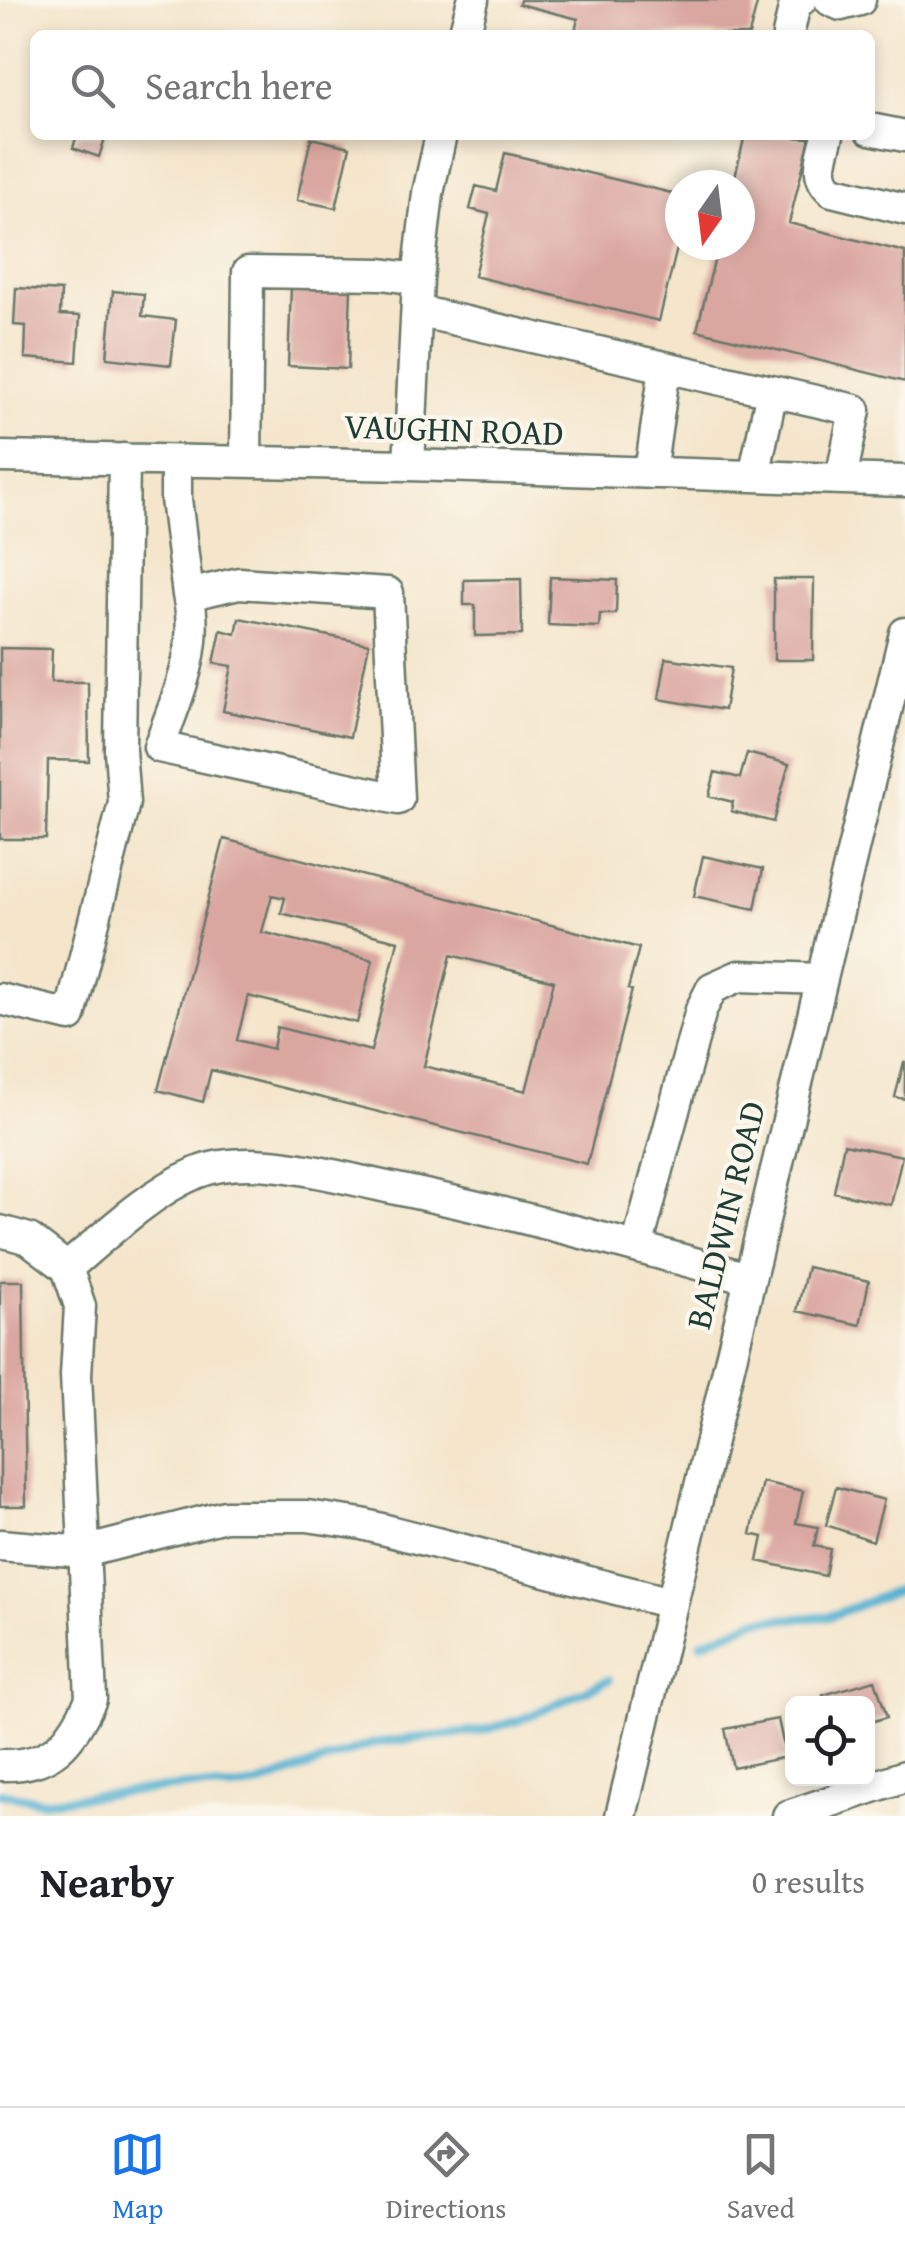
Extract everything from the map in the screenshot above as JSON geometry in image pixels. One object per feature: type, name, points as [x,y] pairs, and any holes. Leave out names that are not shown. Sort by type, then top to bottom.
[{"type":"street","points":[[465,30],[473,0]]},
{"type":"street","points":[[789,30],[796,4],[801,0]]},
{"type":"street","points":[[830,0],[841,5],[860,0]]},
{"type":"street","points":[[875,129],[905,136]]},
{"type":"street","points":[[409,465],[418,278],[428,193],[440,140]]},
{"type":"street","points":[[827,140],[820,168],[820,178],[826,186],[832,191],[905,208]]},
{"type":"street","points":[[246,462],[248,272],[418,278]]},
{"type":"street","points":[[417,311],[855,410],[841,479]]},
{"type":"street","points":[[650,473],[665,367]]},
{"type":"street","points":[[754,476],[772,391]]},
{"type":"street","name":"VAUGHN ROAD","points":[[0,457],[905,481]]},
{"type":"street","points":[[0,999],[70,1016],[124,803],[124,460]]},
{"type":"street","points":[[122,781],[159,747],[186,673],[192,642],[193,617],[176,499],[176,460]]},
{"type":"street","points":[[159,747],[398,798],[388,593],[240,583],[188,595]]},
{"type":"street","name":"BALDWIN ROAD","points":[[621,1816],[905,633]]},
{"type":"street","points":[[636,1247],[701,1010],[712,988],[739,976],[822,980]]},
{"type":"street","points":[[67,1268],[184,1180],[222,1166],[249,1164],[316,1172],[517,1214],[748,1278]]},
{"type":"street","points":[[0,1232],[29,1239],[67,1268],[80,1306],[76,1375],[91,1699],[77,1730],[54,1753],[22,1766],[0,1765]]},
{"type":"street","points":[[0,1545],[84,1552],[226,1516],[307,1516],[362,1524],[672,1603]]},
{"type":"street","points":[[788,1816],[905,1776]]},
{"type":"building","points":[[520,0],[758,0],[750,30],[575,30],[578,19],[519,4]]},
{"type":"building","points":[[75,140],[104,140],[99,157],[73,148]]},
{"type":"building","points":[[311,140],[350,147],[336,208],[297,200]]},
{"type":"building","points":[[744,140],[810,140],[789,223],[905,252],[905,382],[697,330],[714,260],[755,260],[755,170],[737,170]]},
{"type":"building","points":[[505,153],[665,191],[665,260],[674,260],[659,321],[474,276],[489,214],[470,209],[476,186],[496,191]]},
{"type":"building","points":[[291,287],[351,289],[348,369],[288,366]]},
{"type":"building","points":[[16,288],[61,291],[60,315],[80,316],[77,362],[25,358],[26,326],[14,325]]},
{"type":"building","points":[[113,291],[144,294],[142,316],[176,320],[171,365],[107,358]]},
{"type":"building","points":[[550,577],[617,580],[616,614],[600,614],[599,627],[548,625]]},
{"type":"building","points":[[521,579],[522,635],[475,636],[475,605],[464,605],[464,580]]},
{"type":"building","points":[[774,579],[814,579],[813,660],[774,660]]},
{"type":"building","points":[[239,618],[369,644],[350,737],[223,711],[232,666],[214,663],[221,630],[236,634]]},
{"type":"building","points":[[0,648],[52,649],[51,682],[88,682],[89,761],[48,760],[46,839],[0,839]]},
{"type":"building","points":[[666,658],[731,668],[724,710],[659,699]]},
{"type":"building","points":[[747,753],[789,764],[773,822],[731,811],[733,802],[709,796],[715,772],[740,778]]},
{"type":"building","points":[[224,839],[639,948],[628,989],[632,990],[587,1164],[211,1070],[203,1102],[158,1090]],"holes":[[[272,895],[285,898],[281,913],[398,941],[371,1051],[277,1027],[273,1049],[237,1040],[248,996],[357,1023],[373,960],[262,932]],[[451,955],[554,981],[526,1091],[424,1066]]]},
{"type":"building","points":[[703,856],[763,869],[755,909],[694,896]]},
{"type":"building","points":[[905,1062],[905,1099],[895,1097]]},
{"type":"building","points":[[844,1144],[902,1156],[891,1205],[834,1192]]},
{"type":"building","points":[[807,1267],[869,1281],[860,1325],[797,1311]]},
{"type":"building","points":[[0,1281],[23,1281],[26,1506],[0,1506]]},
{"type":"building","points":[[762,1482],[803,1491],[796,1523],[818,1527],[814,1546],[830,1549],[825,1576],[758,1561],[763,1537],[751,1534]]},
{"type":"building","points":[[836,1487],[884,1500],[873,1541],[826,1525]]},
{"type":"building","points":[[875,1680],[887,1717],[875,1721],[875,1696],[823,1695]]},
{"type":"building","points":[[778,1719],[785,1757],[733,1768],[725,1729]]},
{"type":"waterway","points":[[701,1643],[756,1620],[828,1617],[899,1590],[905,1584]]},
{"type":"waterway","points":[[0,1793],[42,1801],[189,1786],[230,1789],[259,1785],[374,1743],[481,1731],[520,1720],[609,1680]]}]
